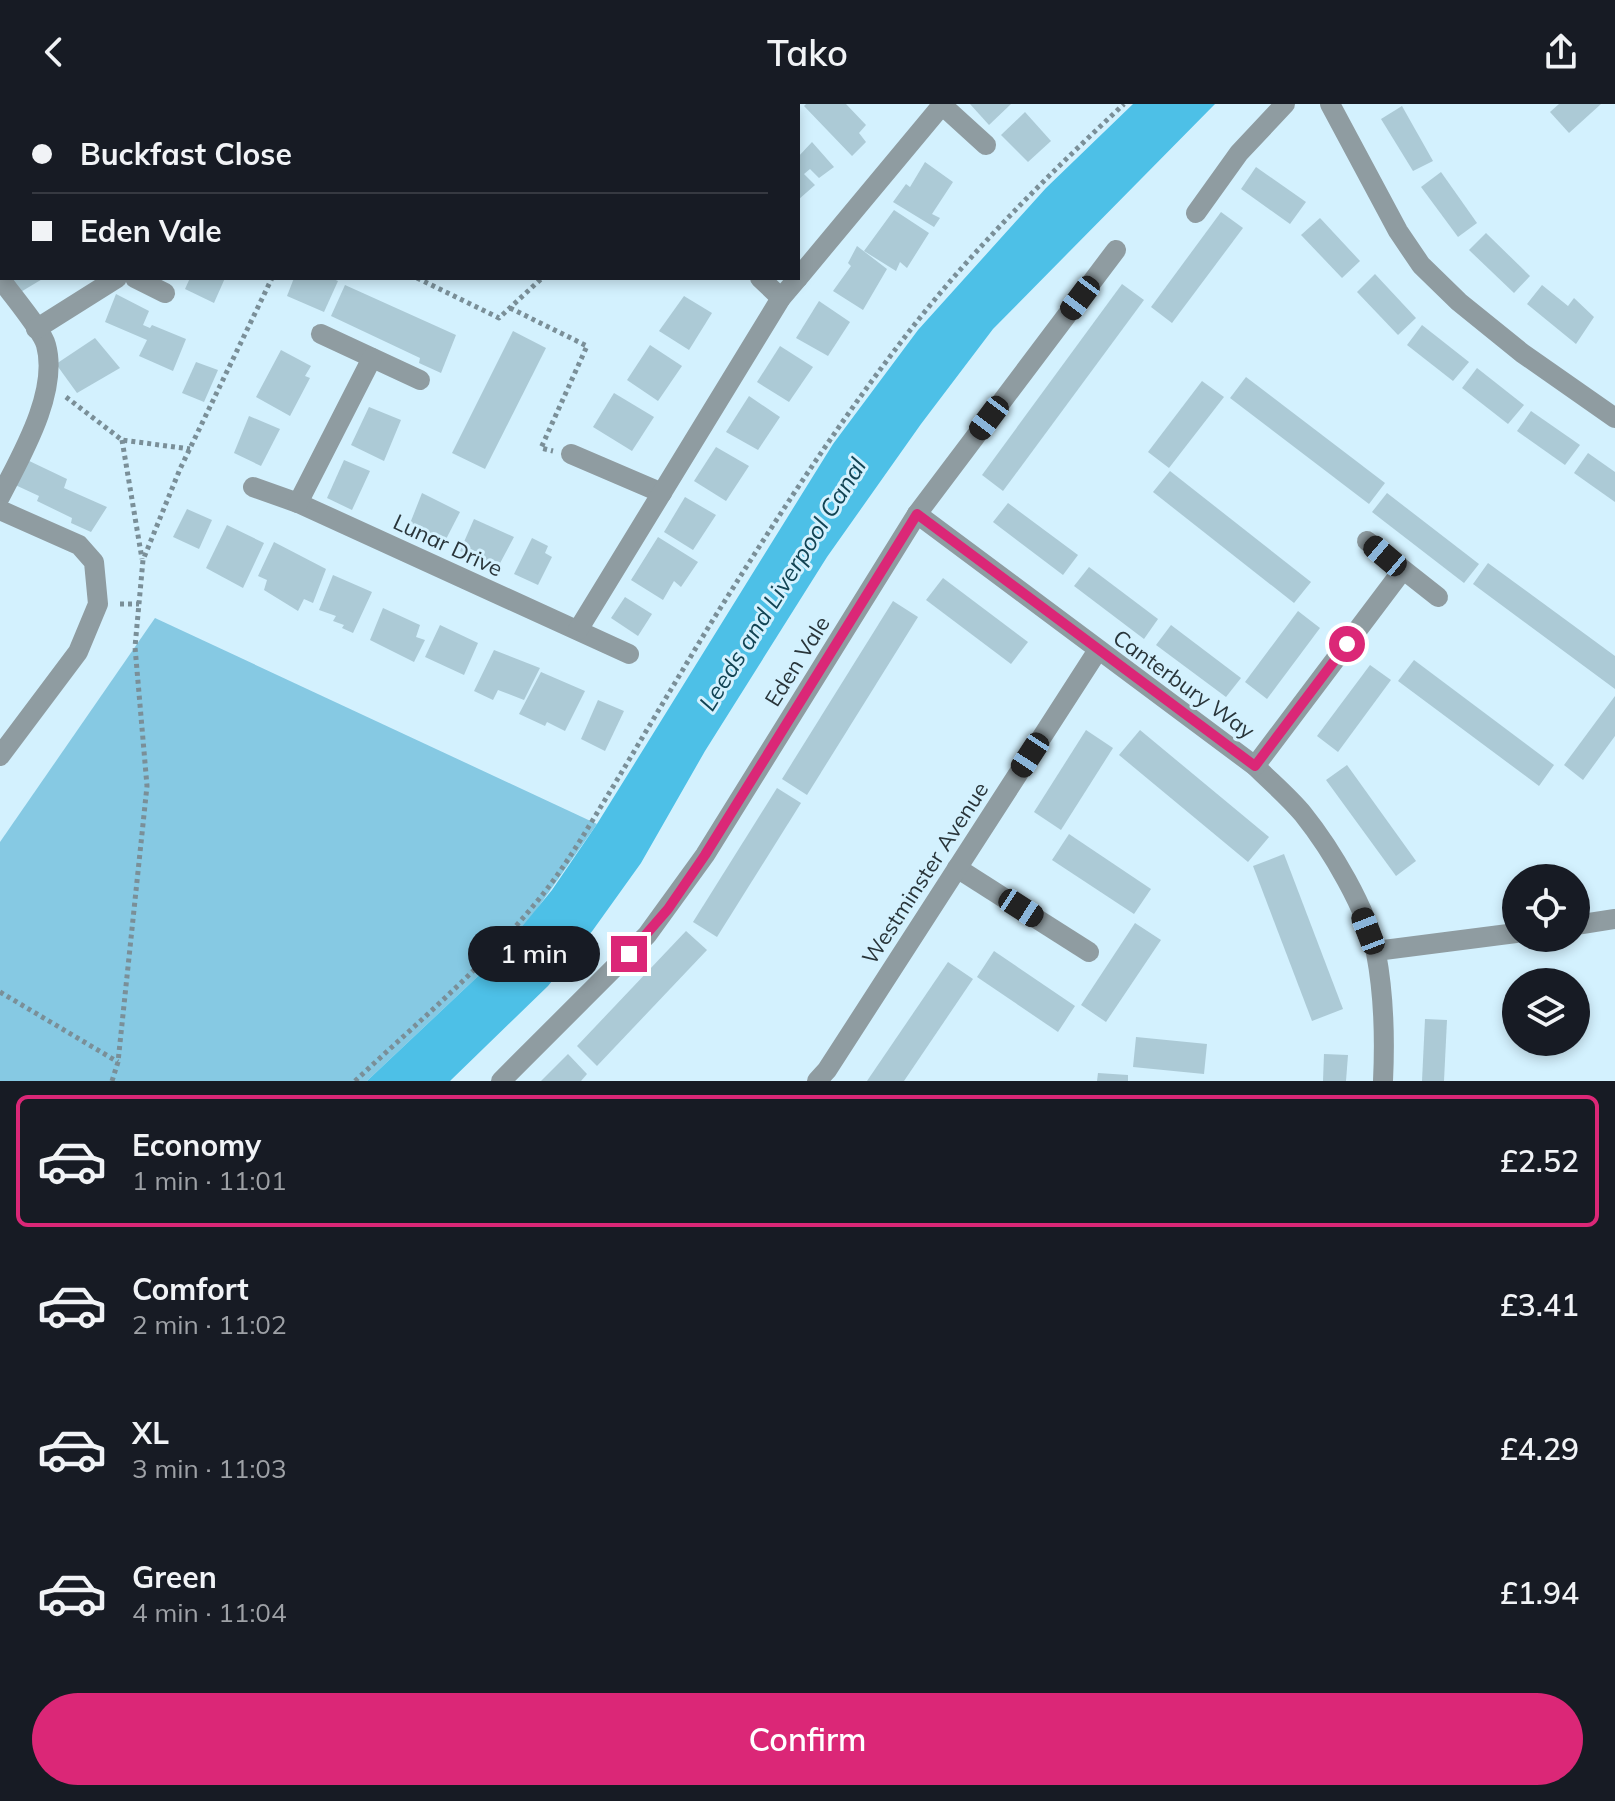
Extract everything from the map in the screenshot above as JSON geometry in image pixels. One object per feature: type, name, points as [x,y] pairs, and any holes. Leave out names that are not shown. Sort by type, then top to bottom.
[{"type":"street","points":[[1196,213],[1239,153],[1285,104]]},
{"type":"street","points":[[1330,104],[1398,231],[1421,265],[1459,302],[1522,353],[1615,418]]},
{"type":"street","points":[[800,276],[941,105],[986,145]]},
{"type":"street","name":"Eden Vale","points":[[501,1081],[610,974],[668,909],[705,855],[917,514],[1116,250]]},
{"type":"street","points":[[0,497],[32,433],[48,384],[46,343],[1,280]]},
{"type":"street","points":[[36,329],[114,280]]},
{"type":"street","points":[[139,280],[165,293]]},
{"type":"street","points":[[762,280],[781,298]]},
{"type":"street","points":[[578,630],[781,298],[796,280]]},
{"type":"street","points":[[321,334],[420,380]]},
{"type":"street","points":[[298,503],[372,358]]},
{"type":"street","points":[[571,454],[662,493]]},
{"type":"street","name":"Lunar Drive","points":[[253,487],[298,503],[629,654]]},
{"type":"street","points":[[0,510],[79,545],[94,562],[98,604],[78,652],[0,756]]},
{"type":"street","name":"Canterbury Way","points":[[917,514],[1255,766],[1301,812],[1327,847],[1353,891],[1376,951],[1385,1037],[1383,1081]]},
{"type":"street","points":[[1367,541],[1438,597]]},
{"type":"street","points":[[1255,766],[1402,571]]},
{"type":"street","name":"Westminster Avenue","points":[[817,1081],[1098,650]]},
{"type":"street","points":[[957,868],[1089,952]]},
{"type":"street","points":[[1590,923],[1615,919]]},
{"type":"street","points":[[1376,951],[1502,935]]},
{"type":"path","points":[[355,1081],[473,972],[536,904],[580,841],[711,623],[836,431],[902,340],[977,251],[1124,104]]},
{"type":"path","points":[[143,560],[190,449],[271,280]]},
{"type":"path","points":[[421,280],[499,318],[540,280]]},
{"type":"path","points":[[510,308],[587,346],[541,448],[571,454]]},
{"type":"path","points":[[48,384],[122,440],[190,449]]},
{"type":"path","points":[[112,1081],[118,1062],[147,786],[135,647],[143,560],[122,440]]},
{"type":"path","points":[[0,992],[118,1062]]},
{"type":"shaded area","points":[[155,618],[597,824],[525,926],[493,962],[367,1081],[0,1081],[0,842]]},
{"type":"water","name":"Leeds and Liverpool Canal","points":[[1133,104],[1215,104],[993,329],[921,424],[827,557],[705,751],[641,863],[593,930],[548,986],[450,1081],[367,1081],[493,962],[552,890],[597,824],[833,444],[918,330],[1046,188]]},
{"type":"building","points":[[846,104],[866,125],[859,133],[866,142],[852,156],[804,106]]},
{"type":"building","points":[[970,104],[1011,104],[989,125]]},
{"type":"building","points":[[1559,104],[1601,104],[1569,133],[1550,112]]},
{"type":"building","points":[[1402,106],[1433,161],[1413,171],[1381,119]]},
{"type":"building","points":[[1025,112],[1051,141],[1028,162],[1001,135]]},
{"type":"building","points":[[812,142],[834,167],[819,178],[810,169],[804,174],[815,185],[800,198],[800,155]]},
{"type":"building","points":[[925,162],[953,182],[932,214],[940,218],[934,227],[893,202],[906,184],[910,187]]},
{"type":"building","points":[[1256,167],[1306,202],[1290,224],[1241,189]]},
{"type":"building","points":[[1441,172],[1477,223],[1458,237],[1421,187]]},
{"type":"building","points":[[894,210],[929,233],[907,268],[900,262],[896,271],[864,251]]},
{"type":"building","points":[[1221,212],[1243,228],[1172,323],[1151,307]]},
{"type":"building","points":[[1320,218],[1360,261],[1342,278],[1301,235]]},
{"type":"building","points":[[1486,233],[1530,276],[1514,293],[1469,250]]},
{"type":"building","points":[[857,246],[887,269],[863,310],[833,291],[851,266],[848,263]]},
{"type":"building","points":[[1375,274],[1416,318],[1398,335],[1357,292]]},
{"type":"building","points":[[4,280],[41,280],[14,296]]},
{"type":"building","points":[[189,280],[224,280],[214,303],[185,289]]},
{"type":"building","points":[[293,280],[338,281],[324,312],[287,296]]},
{"type":"building","points":[[1122,284],[1144,300],[1003,491],[982,475]]},
{"type":"building","points":[[345,285],[456,335],[441,373],[419,363],[420,358],[331,316]]},
{"type":"building","points":[[1542,285],[1568,306],[1574,298],[1594,317],[1576,344],[1527,304]]},
{"type":"building","points":[[116,294],[149,311],[143,325],[150,328],[152,325],[186,339],[173,371],[139,356],[147,340],[105,322]]},
{"type":"building","points":[[684,296],[712,313],[689,350],[659,331]]},
{"type":"building","points":[[819,301],[850,322],[828,356],[796,338]]},
{"type":"building","points":[[1422,325],[1469,362],[1453,381],[1407,345]]},
{"type":"building","points":[[513,331],[546,348],[485,469],[452,453]]},
{"type":"building","points":[[95,338],[120,368],[77,393],[56,364]]},
{"type":"building","points":[[650,345],[682,366],[658,401],[627,380]]},
{"type":"building","points":[[780,346],[813,367],[789,402],[757,382]]},
{"type":"building","points":[[281,350],[311,366],[305,376],[310,378],[290,416],[256,397]]},
{"type":"building","points":[[196,362],[218,370],[204,402],[182,393]]},
{"type":"building","points":[[1477,368],[1524,405],[1508,424],[1462,388]]},
{"type":"building","points":[[1246,377],[1385,483],[1369,504],[1230,398]]},
{"type":"building","points":[[1202,381],[1224,397],[1169,468],[1148,452]]},
{"type":"building","points":[[614,393],[654,417],[632,451],[593,427]]},
{"type":"building","points":[[749,396],[780,417],[758,450],[726,432]]},
{"type":"building","points":[[369,407],[401,420],[384,461],[351,445]]},
{"type":"building","points":[[1531,411],[1580,445],[1565,465],[1517,431]]},
{"type":"building","points":[[249,416],[280,429],[261,466],[234,453]]},
{"type":"building","points":[[716,447],[749,466],[726,501],[694,481]]},
{"type":"building","points":[[1588,453],[1615,472],[1615,502],[1574,473]]},
{"type":"building","points":[[23,458],[67,479],[64,488],[107,507],[91,532],[71,523],[72,518],[37,501],[39,496],[11,483]]},
{"type":"building","points":[[344,460],[370,471],[352,510],[327,498]]},
{"type":"building","points":[[1170,471],[1311,582],[1294,603],[1153,492]]},
{"type":"building","points":[[422,493],[460,512],[444,543],[409,526]]},
{"type":"building","points":[[1387,493],[1479,564],[1464,583],[1372,512]]},
{"type":"building","points":[[685,497],[716,515],[693,550],[664,532]]},
{"type":"building","points":[[1008,503],[1078,555],[1063,575],[993,522]]},
{"type":"building","points":[[187,509],[212,520],[199,549],[173,537]]},
{"type":"building","points":[[474,519],[514,537],[498,567],[460,551]]},
{"type":"building","points":[[227,525],[264,543],[243,588],[206,568]]},
{"type":"building","points":[[658,537],[698,562],[681,587],[674,581],[663,600],[631,580]]},
{"type":"building","points":[[532,538],[548,546],[545,553],[552,557],[538,585],[514,574]]},
{"type":"building","points":[[274,542],[326,569],[313,603],[304,599],[298,611],[264,590],[267,580],[258,576]]},
{"type":"building","points":[[1488,563],[1615,656],[1615,689],[1473,584]]},
{"type":"building","points":[[1089,567],[1158,619],[1144,639],[1074,586]]},
{"type":"building","points":[[333,575],[372,592],[353,633],[333,621],[336,616],[319,610]]},
{"type":"building","points":[[943,578],[1028,642],[1011,664],[926,600]]},
{"type":"building","points":[[625,597],[652,614],[638,636],[611,618]]},
{"type":"building","points":[[893,601],[918,617],[807,795],[782,779]]},
{"type":"building","points":[[383,608],[420,625],[416,637],[425,640],[414,662],[370,640]]},
{"type":"building","points":[[1298,611],[1320,628],[1267,699],[1245,682]]},
{"type":"building","points":[[440,625],[478,643],[464,675],[425,657]]},
{"type":"building","points":[[1171,625],[1241,678],[1226,697],[1156,645]]},
{"type":"building","points":[[494,650],[540,668],[524,700],[498,690],[493,700],[474,691]]},
{"type":"building","points":[[1414,660],[1554,765],[1539,786],[1398,681]]},
{"type":"building","points":[[1370,665],[1391,680],[1338,752],[1317,736]]},
{"type":"building","points":[[541,672],[585,691],[565,731],[519,714]]},
{"type":"building","points":[[1615,696],[1615,736],[1583,780],[1564,765]]},
{"type":"building","points":[[598,700],[624,711],[605,751],[581,739]]},
{"type":"building","points":[[1086,730],[1113,748],[1061,830],[1034,812]]},
{"type":"building","points":[[1140,730],[1269,837],[1248,862],[1119,755]]},
{"type":"building","points":[[1347,765],[1416,861],[1396,876],[1326,780]]},
{"type":"building","points":[[777,788],[801,803],[717,937],[693,922]]},
{"type":"building","points":[[1069,834],[1151,889],[1134,914],[1052,860]]},
{"type":"building","points":[[1284,854],[1343,1009],[1312,1021],[1253,866]]},
{"type":"building","points":[[1135,923],[1161,940],[1106,1022],[1081,1005]]},
{"type":"building","points":[[686,931],[707,950],[597,1066],[577,1046]]},
{"type":"building","points":[[994,951],[1075,1006],[1058,1032],[977,977]]},
{"type":"building","points":[[948,962],[973,979],[904,1081],[867,1081]]},
{"type":"building","points":[[1425,1019],[1447,1020],[1444,1081],[1422,1081]]},
{"type":"building","points":[[1136,1037],[1207,1044],[1204,1074],[1133,1067]]},
{"type":"building","points":[[568,1054],[587,1074],[581,1081],[541,1081]]},
{"type":"building","points":[[1324,1054],[1348,1055],[1346,1081],[1323,1081]]},
{"type":"building","points":[[1098,1073],[1128,1075],[1128,1081],[1097,1081]]},
{"type":"route","points":[[629,954],[668,909],[705,855],[917,514],[1255,766],[1347,644]]}]
